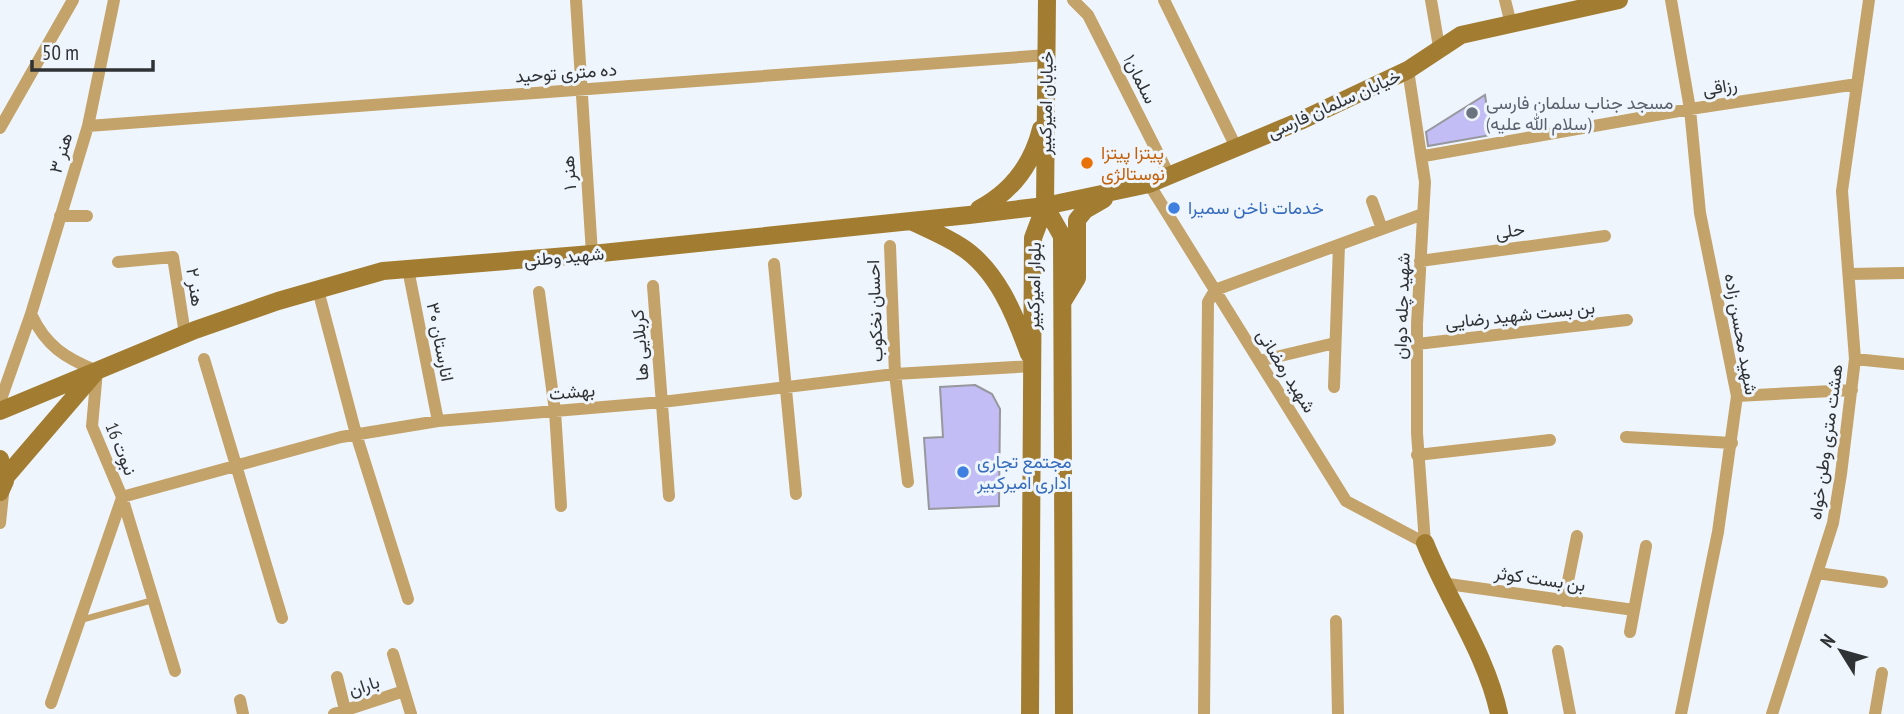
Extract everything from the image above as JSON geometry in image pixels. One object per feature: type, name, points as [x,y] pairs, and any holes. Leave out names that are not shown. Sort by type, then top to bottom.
[{"type":"main road","name":"خیابان امیرکبیر","points":[[1045,206],[1047,0]]},
{"type":"main road","name":"خیابان سلمان فارسی","points":[[1045,206],[1170,177],[1300,121],[1408,70],[1439,47],[1461,35],[1619,0]]},
{"type":"main road","points":[[969,215],[1001,197],[1021,176],[1039,139],[1046,112]]},
{"type":"main road","points":[[1063,301],[1076,278],[1077,220],[1085,210],[1116,191]]},
{"type":"main road","name":"شهید وطنی","points":[[0,411],[185,334],[383,271],[592,254],[1045,206]]},
{"type":"main road","name":"بلوار امیرکبیر","points":[[1045,206],[1062,236],[1064,714]]},
{"type":"main road","name":"بلوار امیرکبیر","points":[[1030,714],[1033,238],[1045,206]]},
{"type":"main road","points":[[911,221],[962,246],[987,273],[1012,308],[1033,366]]},
{"type":"main road","points":[[3,485],[97,371]]},
{"type":"main road","points":[[0,458],[3,485]]},
{"type":"main road","points":[[1425,543],[1441,583],[1492,680],[1499,714]]},
{"type":"street","points":[[0,128],[73,0]]},
{"type":"street","name":"هنر ۳","points":[[0,402],[31,314],[88,126],[114,0]]},
{"type":"street","name":"هنر ۱","points":[[576,0],[592,254]]},
{"type":"street","name":"سلمان۱","points":[[1073,0],[1088,15],[1170,177]]},
{"type":"street","points":[[1164,0],[1236,147]]},
{"type":"street","points":[[1431,0],[1439,47]]},
{"type":"street","points":[[1505,0],[1511,24]]},
{"type":"street","name":"شهید محسن زاده","points":[[1671,0],[1690,109],[1700,214],[1737,396],[1718,532],[1681,714]]},
{"type":"street","name":"هشت متری وطن خواه","points":[[1772,714],[1833,523],[1852,390],[1855,359],[1842,191],[1869,0]]},
{"type":"street","name":"ده متری توحید","points":[[88,126],[1047,55]]},
{"type":"street","name":"شهید چله دوان","points":[[1408,70],[1424,156],[1417,344],[1417,455],[1425,543]]},
{"type":"street","name":"رزاقی","points":[[1424,156],[1690,109],[1857,84]]},
{"type":"street","name":"شهید رمضانی","points":[[1149,184],[1346,501],[1425,543]]},
{"type":"street","points":[[1372,201],[1382,229]]},
{"type":"street","points":[[1204,714],[1206,309],[1215,290],[1423,214]]},
{"type":"street","points":[[60,216],[87,216]]},
{"type":"street","name":"حلی","points":[[1420,261],[1605,236]]},
{"type":"street","points":[[1334,387],[1339,245]]},
{"type":"street","name":"احسان نخکوب","points":[[890,246],[895,373],[908,482]]},
{"type":"street","name":"هنر ۲","points":[[118,262],[173,257],[185,334]]},
{"type":"street","points":[[774,264],[783,386],[796,494]]},
{"type":"street","name":"انارستان ۳۰","points":[[408,269],[438,421]]},
{"type":"street","points":[[1849,274],[1903,273]]},
{"type":"street","name":"کربلایی ها","points":[[653,286],[669,496]]},
{"type":"street","points":[[318,290],[356,433],[408,599]]},
{"type":"street","points":[[539,292],[555,411],[561,506]]},
{"type":"street","points":[[31,314],[44,340],[55,350],[97,371]]},
{"type":"street","name":"بن بست شهید رضایی","points":[[1417,344],[1628,320]]},
{"type":"street","points":[[1259,360],[1335,343]]},
{"type":"street","points":[[204,359],[282,618]]},
{"type":"street","points":[[1855,359],[1904,364]]},
{"type":"street","name":"بهشت","points":[[122,497],[356,433],[438,421],[662,402],[895,373],[1033,366]]},
{"type":"street","name":"نبوت 16","points":[[97,371],[92,426],[122,497],[175,671]]},
{"type":"street","points":[[1737,396],[1852,390]]},
{"type":"street","points":[[1626,437],[1732,443]]},
{"type":"street","points":[[1417,455],[1550,440]]},
{"type":"street","points":[[0,523],[3,485]]},
{"type":"street","points":[[51,703],[122,497]]},
{"type":"street","points":[[1564,601],[1577,536]]},
{"type":"street","points":[[1630,632],[1646,546]]},
{"type":"street","points":[[1817,573],[1882,582]]},
{"type":"street","name":"بن بست کوثر","points":[[1441,583],[1634,610]]},
{"type":"street","points":[[1336,621],[1338,714]]},
{"type":"street","points":[[1558,651],[1570,714]]},
{"type":"street","points":[[393,653],[411,714]]},
{"type":"street","points":[[1875,714],[1882,673]]},
{"type":"street","points":[[337,677],[342,713]]},
{"type":"street","name":"باران","points":[[342,713],[404,691]]},
{"type":"street","points":[[240,700],[243,714]]},
{"type":"lane","points":[[79,620],[153,600]]},
{"type":"building","name":"مسجد جناب سلمان فارسی (سلام الله علیه)","points":[[1485,95],[1491,135],[1428,146],[1426,132]]},
{"type":"building","name":"مجتمع تجاری اداری امیرکبیر","points":[[975,385],[992,394],[1000,409],[999,506],[929,509],[924,438],[943,437],[940,387]]},
{"type":"place","name":"مسجد جناب سلمان فارسی (سلام الله علیه)","points":[[1472,113]]},
{"type":"place","name":"پیتزا پیتزا نوستالژی","points":[[1087,163]]},
{"type":"place","name":"خدمات ناخن سمیرا","points":[[1174,208]]},
{"type":"place","name":"مجتمع تجاری اداری امیرکبیر","points":[[963,472]]}]
